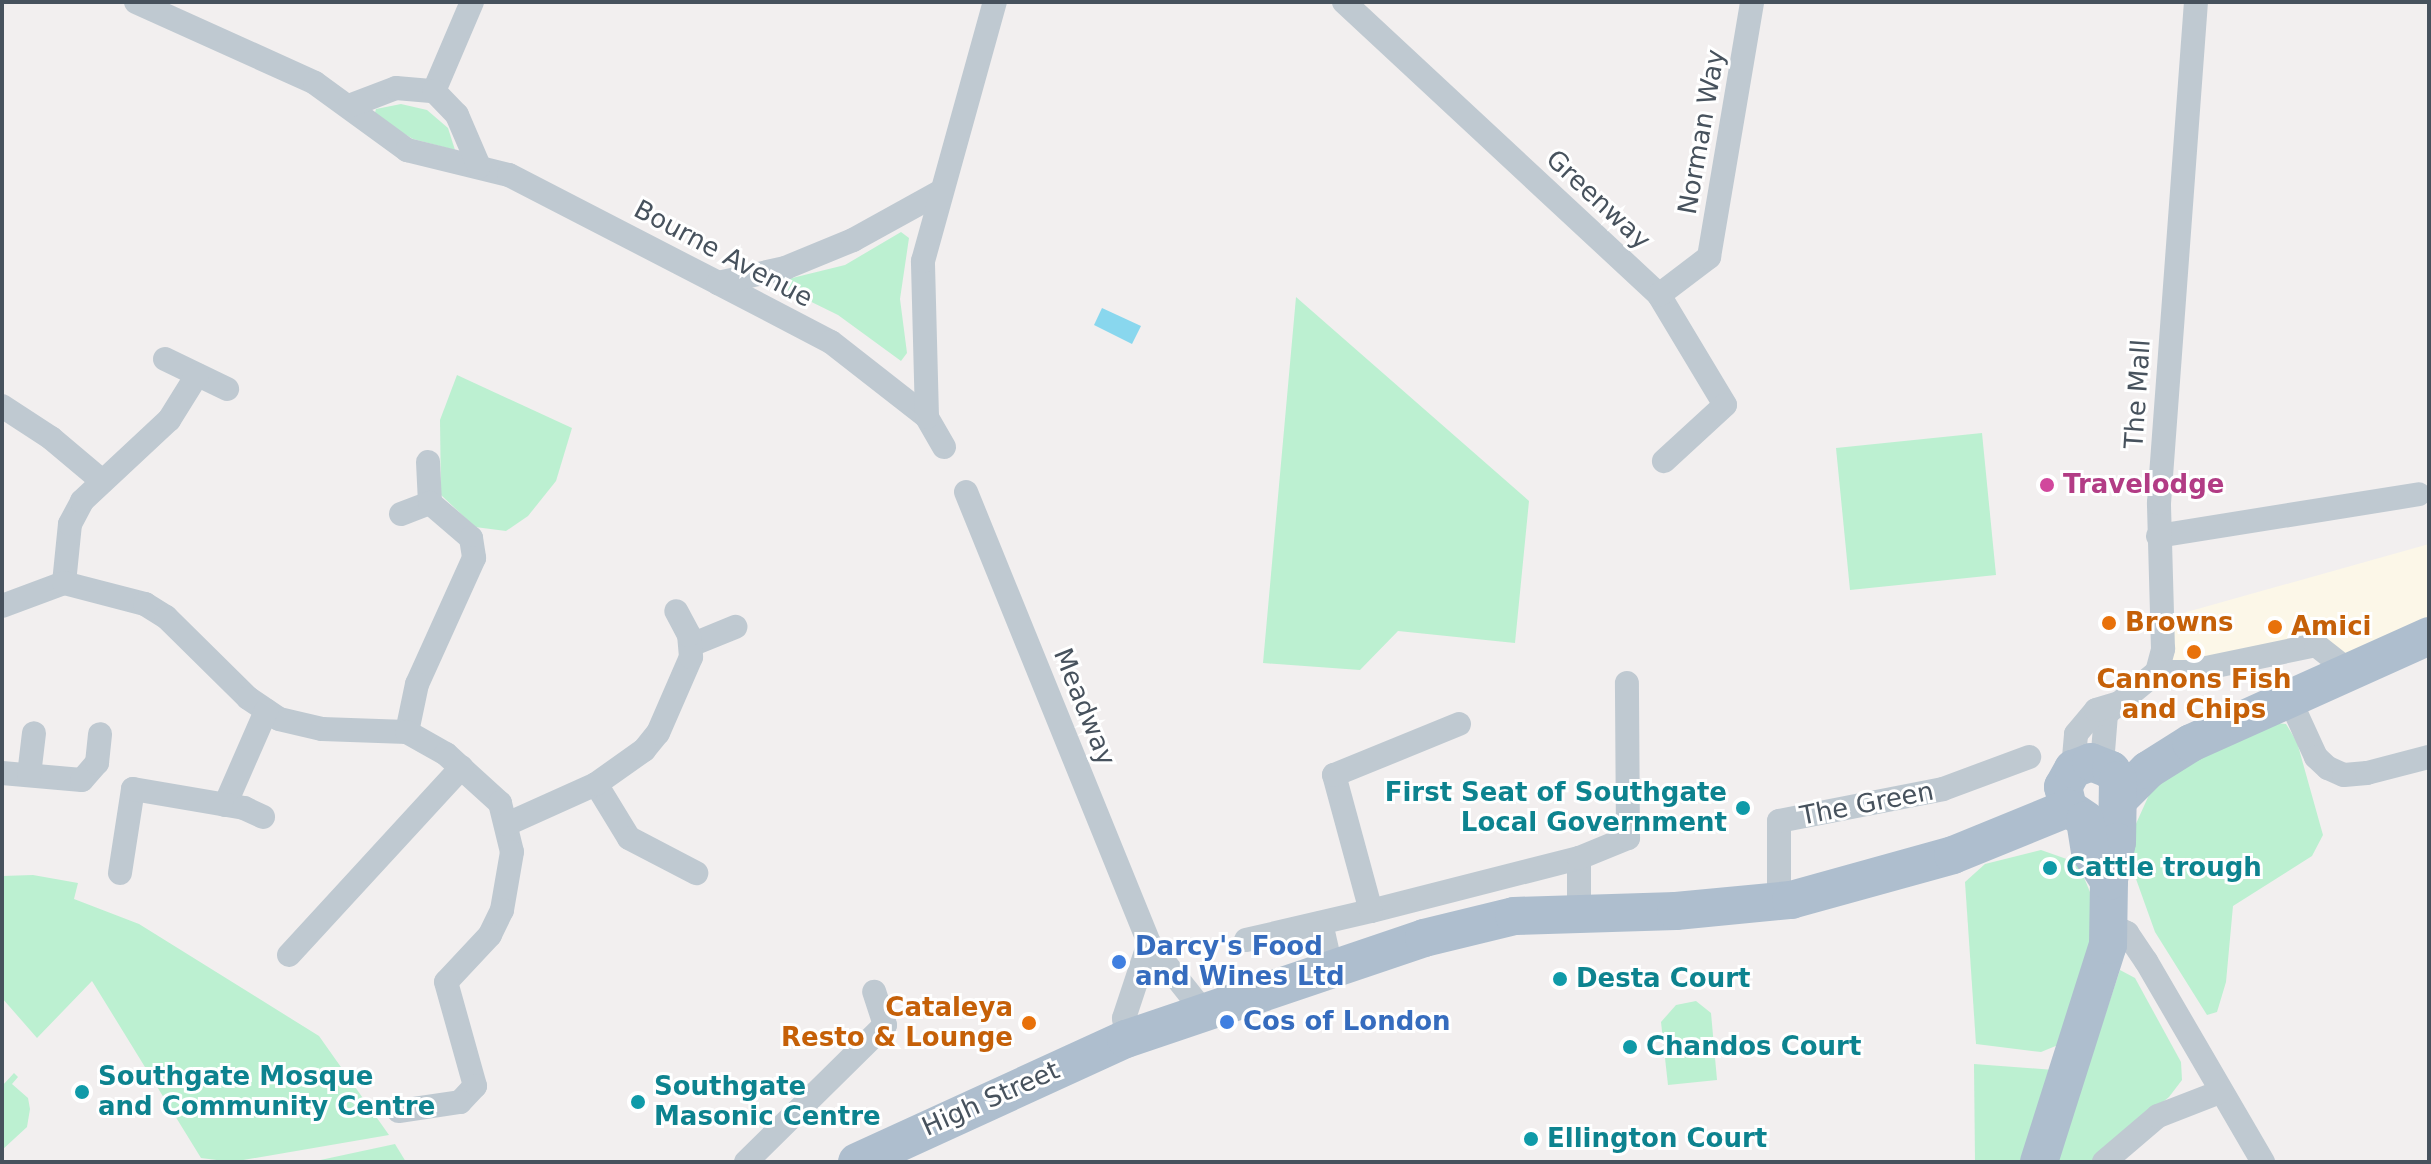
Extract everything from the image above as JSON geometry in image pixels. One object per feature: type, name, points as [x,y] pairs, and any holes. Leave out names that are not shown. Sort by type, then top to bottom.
[{"type":"main road","points":[[2097,808],[2191,743],[2429,636]]},
{"type":"main road","points":[[2097,808],[2063,787],[2087,766],[2257,693],[2289,698]]},
{"type":"main road","points":[[2039,1162],[2067,1063],[2097,987],[2110,925],[2109,881],[2090,852],[2097,808],[2118,780],[2087,766]]},
{"type":"main road","name":"High Street","points":[[857,1162],[1126,1039],[1331,967],[1514,916],[1779,901],[1953,855],[2097,808]]},
{"type":"street","name":"Bourne Avenue","points":[[136,2],[315,83],[349,106],[372,129],[407,150],[509,175],[831,342],[927,417]]},
{"type":"street","points":[[434,91],[472,2]]},
{"type":"street","points":[[944,447],[927,417],[923,261],[938,193],[995,2]]},
{"type":"street","name":"Greenway","points":[[1344,2],[1659,295],[1725,405],[1664,461]]},
{"type":"street","name":"Norman Way","points":[[1659,295],[1709,257],[1752,2]]},
{"type":"street","name":"The Mall","points":[[2157,672],[2163,649],[2158,536],[2196,2]]},
{"type":"street","points":[[349,106],[396,88],[434,91],[457,115],[479,166]]},
{"type":"street","points":[[718,283],[812,257],[938,193]]},
{"type":"street","points":[[165,359],[227,389]]},
{"type":"street","points":[[64,583],[70,524],[82,501],[169,420],[197,375]]},
{"type":"street","points":[[2,406],[51,438],[102,481]]},
{"type":"street","points":[[407,732],[422,672],[474,558],[471,538],[430,503],[428,462]]},
{"type":"street","name":"Meadway","points":[[966,492],[1149,943],[1203,1011]]},
{"type":"street","points":[[2158,536],[2419,494]]},
{"type":"street","points":[[401,514],[430,503]]},
{"type":"street","points":[[2,606],[64,583],[145,604],[266,711],[322,729],[407,732],[462,767],[500,803],[512,852],[502,910],[490,935],[446,982],[475,1086],[460,1102],[399,1111]]},
{"type":"street","points":[[507,824],[596,784],[644,750],[658,733],[689,670],[691,645],[676,611]]},
{"type":"street","points":[[691,645],[735,627]]},
{"type":"street","points":[[2087,766],[2104,720],[2118,703],[2157,672],[2187,672],[2316,645],[2349,671]]},
{"type":"street","points":[[1246,940],[1579,858],[1628,838],[1627,683]]},
{"type":"street","points":[[2289,698],[2316,757],[2328,768],[2344,775],[2367,773],[2429,757]]},
{"type":"street","points":[[225,805],[266,711]]},
{"type":"street","points":[[1371,911],[1334,775],[1459,724]]},
{"type":"street","points":[[29,775],[34,733]]},
{"type":"street","points":[[2,773],[82,780],[92,775],[100,734]]},
{"type":"street","name":"The Green","points":[[1779,901],[1779,821],[1943,789],[2029,757]]},
{"type":"street","points":[[289,955],[462,767]]},
{"type":"street","points":[[596,784],[629,838],[696,873]]},
{"type":"street","points":[[120,873],[133,789],[225,805],[263,817]]},
{"type":"street","points":[[1579,858],[1579,913]]},
{"type":"street","points":[[1321,923],[1331,967]]},
{"type":"street","points":[[2110,925],[2132,939],[2263,1162]]},
{"type":"street","points":[[1126,1039],[1124,1018],[1149,943]]},
{"type":"street","points":[[746,1162],[885,1025],[874,992]]},
{"type":"street","points":[[2104,1162],[2158,1116],[2220,1092]]},
{"type":"shaded area","points":[[2429,544],[2429,636],[2349,671],[2328,650],[2158,672],[2162,619]]},
{"type":"green space","points":[[401,104],[427,110],[448,128],[455,150],[413,139],[374,116],[376,109]]},
{"type":"green space","points":[[901,232],[909,238],[900,299],[907,353],[901,361],[838,315],[783,288],[784,280],[845,265]]},
{"type":"green space","points":[[1296,297],[1529,501],[1515,643],[1398,631],[1360,670],[1263,663]]},
{"type":"green space","points":[[457,375],[572,428],[556,481],[528,516],[506,531],[475,527],[441,495],[440,420]]},
{"type":"green space","points":[[1982,433],[1996,575],[1850,590],[1836,448]]},
{"type":"green space","points":[[2264,722],[2286,724],[2297,742],[2323,835],[2312,856],[2233,906],[2226,982],[2217,1012],[2207,1015],[2155,932],[2136,879],[2130,837],[2158,775]]},
{"type":"green space","points":[[2041,850],[2078,863],[2090,892],[2094,939],[2063,1043],[2041,1052],[1976,1044],[1965,882],[1985,864]]},
{"type":"green space","points":[[33,875],[78,883],[74,899],[139,924],[319,1036],[389,1135],[232,1162],[201,1158],[92,981],[37,1038],[2,998],[2,876]]},
{"type":"green space","points":[[2120,970],[2135,978],[2181,1062],[2182,1080],[2169,1097],[2091,1162],[2056,1162]]},
{"type":"green space","points":[[1696,1001],[1711,1013],[1717,1080],[1668,1085],[1661,1022],[1676,1005]]},
{"type":"green space","points":[[1974,1064],[2054,1070],[2027,1162],[1975,1162]]},
{"type":"green space","points":[[14,1073],[18,1077],[12,1084],[28,1098],[30,1109],[27,1127],[2,1150],[2,1086]]},
{"type":"green space","points":[[395,1144],[406,1162],[311,1162]]},
{"type":"water","points":[[1102,308],[1141,326],[1132,344],[1094,325]]},
{"type":"place","name":"Travelodge","points":[[2047,485]]},
{"type":"place","name":"Browns","points":[[2109,623]]},
{"type":"place","name":"Amici","points":[[2275,627]]},
{"type":"place","name":"Cannons Fish and Chips","points":[[2194,652]]},
{"type":"place","name":"First Seat of Southgate Local Government","points":[[1743,808]]},
{"type":"place","name":"Cattle trough","points":[[2050,868]]},
{"type":"place","name":"Darcy's Food and Wines Ltd","points":[[1119,962]]},
{"type":"place","name":"Desta Court","points":[[1560,979]]},
{"type":"place","name":"Cos of London","points":[[1227,1022]]},
{"type":"place","name":"Cataleya Resto & Lounge","points":[[1029,1023]]},
{"type":"place","name":"Chandos Court","points":[[1630,1047]]},
{"type":"place","name":"Southgate Mosque and Community Centre","points":[[82,1092]]},
{"type":"place","name":"Southgate Masonic Centre","points":[[638,1102]]},
{"type":"place","name":"Ellington Court","points":[[1531,1139]]}]
